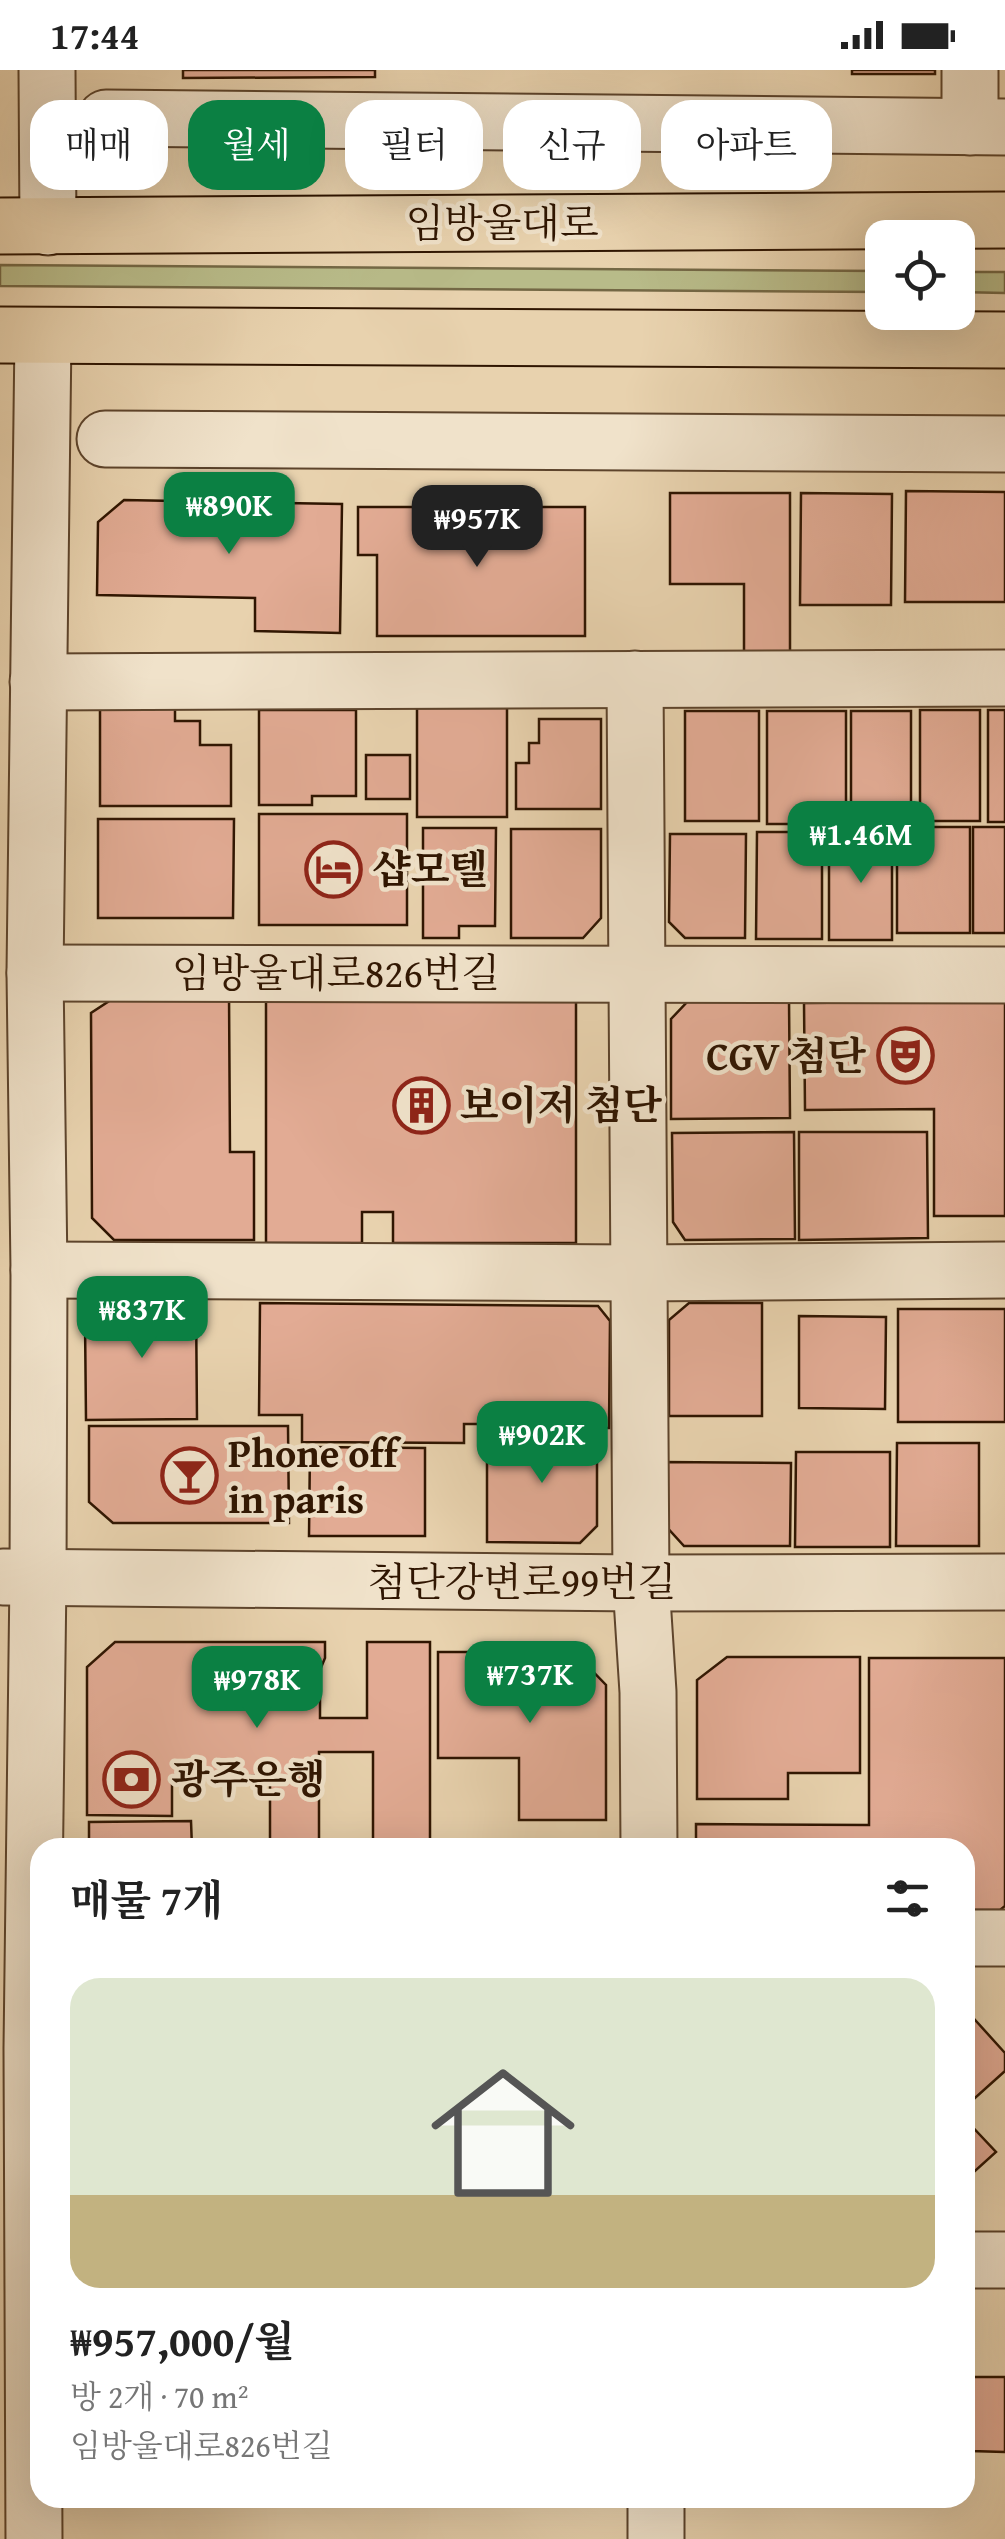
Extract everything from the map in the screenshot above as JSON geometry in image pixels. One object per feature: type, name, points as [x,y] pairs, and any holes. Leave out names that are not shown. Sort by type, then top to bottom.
[{"type":"main road","name":"임방울대로","points":[[24,226],[1005,220]]},
{"type":"main road","points":[[21,336],[1005,340]]},
{"type":"street","points":[[24,226],[47,70]]},
{"type":"street","points":[[168,119],[988,127],[970,70]]},
{"type":"street","points":[[21,336],[38,682],[35,973],[18,1047],[39,1270],[19,1577],[16,2092],[30,2440]]},
{"type":"street","points":[[105,439],[1005,444]]},
{"type":"street","points":[[38,682],[1005,678]]},
{"type":"street","points":[[636,679],[641,1583],[648,1692],[649,1838]]},
{"type":"street","name":"임방울대로826번길","points":[[35,973],[1005,975]]},
{"type":"street","points":[[39,1270],[1005,1270]]},
{"type":"street","name":"첨단강변로99번길","points":[[19,1577],[1005,1582]]},
{"type":"street","points":[[975,1938],[1005,1938]]},
{"type":"street","points":[[975,2260],[1005,2260]]},
{"type":"street","points":[[33,2508],[34,2539]]},
{"type":"street","points":[[656,2508],[656,2539]]},
{"type":"green space","points":[[0,265],[865,271],[865,292],[0,286]]},
{"type":"green space","points":[[975,272],[1005,272],[1005,293],[975,292]]},
{"type":"building","points":[[183,70],[375,70],[375,77],[183,78]]},
{"type":"building","points":[[852,70],[935,70],[935,74],[852,74]]},
{"type":"building","points":[[906,491],[1005,492],[1005,602],[905,602]]},
{"type":"building","points":[[670,493],[790,493],[790,654],[744,654],[744,584],[670,584]]},
{"type":"building","points":[[801,493],[892,494],[891,605],[800,605]]},
{"type":"building","points":[[124,500],[342,504],[340,633],[255,631],[255,598],[97,595],[98,522]]},
{"type":"building","points":[[358,507],[585,507],[585,636],[377,636],[377,555],[358,555]]},
{"type":"building","points":[[100,702],[175,702],[175,721],[200,721],[200,745],[231,745],[231,806],[100,806]]},
{"type":"building","points":[[417,708],[507,708],[507,817],[417,817]]},
{"type":"building","points":[[259,710],[356,710],[356,796],[312,796],[312,805],[259,805]]},
{"type":"building","points":[[920,710],[980,710],[980,821],[920,821]]},
{"type":"building","points":[[988,710],[1005,710],[1005,822],[988,822]]},
{"type":"building","points":[[685,711],[759,711],[759,821],[685,821]]},
{"type":"building","points":[[767,711],[846,711],[846,824],[767,824]]},
{"type":"building","points":[[851,711],[911,711],[911,822],[851,822]]},
{"type":"building","points":[[539,719],[601,719],[601,809],[516,809],[516,763],[529,763],[529,743],[539,743]]},
{"type":"building","points":[[366,755],[410,755],[410,799],[366,799]]},
{"type":"building","name":"샵모텔","points":[[259,814],[407,814],[407,925],[259,925]]},
{"type":"building","points":[[98,819],[234,819],[233,918],[98,918]]},
{"type":"building","points":[[897,827],[970,827],[970,933],[897,933]]},
{"type":"building","points":[[973,827],[1005,827],[1005,933],[973,933]]},
{"type":"building","points":[[423,828],[496,828],[495,926],[459,926],[459,938],[423,938]]},
{"type":"building","points":[[511,829],[601,829],[601,918],[583,938],[511,938]]},
{"type":"building","points":[[829,831],[892,831],[892,940],[829,940]]},
{"type":"building","points":[[757,832],[822,832],[822,939],[756,939]]},
{"type":"building","points":[[670,834],[746,834],[745,938],[685,938],[669,922]]},
{"type":"building","points":[[229,993],[230,1152],[254,1152],[254,1240],[114,1240],[92,1218],[91,1013],[120,994]]},
{"type":"building","name":"보이저 첨단","points":[[266,998],[576,998],[576,1243],[393,1243],[393,1212],[362,1212],[362,1243],[266,1243]]},
{"type":"building","points":[[789,998],[790,1118],[671,1119],[671,1019],[690,999]]},
{"type":"building","name":"CGV 첨단","points":[[1005,1001],[1005,1216],[934,1216],[934,1109],[805,1110],[804,1003]]},
{"type":"building","points":[[794,1132],[795,1239],[685,1240],[673,1222],[672,1133]]},
{"type":"building","points":[[799,1132],[927,1132],[928,1238],[799,1240]]},
{"type":"building","points":[[196,1300],[197,1419],[86,1420],[85,1320],[103,1302]]},
{"type":"building","points":[[260,1303],[598,1306],[610,1321],[609,1428],[546,1427],[546,1412],[505,1411],[505,1424],[464,1424],[464,1443],[302,1442],[302,1415],[259,1415]]},
{"type":"building","points":[[689,1303],[762,1303],[762,1416],[669,1416],[669,1320]]},
{"type":"building","points":[[898,1309],[1005,1309],[1005,1422],[898,1422]]},
{"type":"building","points":[[799,1316],[886,1317],[885,1409],[799,1408]]},
{"type":"building","points":[[89,1426],[288,1426],[289,1523],[113,1523],[89,1502]]},
{"type":"building","points":[[487,1430],[597,1430],[597,1526],[580,1543],[487,1542]]},
{"type":"building","points":[[897,1443],[979,1443],[979,1546],[896,1546]]},
{"type":"building","points":[[310,1447],[425,1448],[425,1536],[309,1536]]},
{"type":"building","points":[[796,1452],[890,1452],[890,1547],[795,1547]]},
{"type":"building","points":[[663,1462],[791,1463],[790,1546],[684,1546],[663,1523]]},
{"type":"building","points":[[115,1642],[325,1642],[320,1670],[320,1718],[367,1718],[367,1642],[430,1642],[430,1838],[373,1838],[373,1752],[319,1752],[319,1838],[270,1838],[270,1776],[172,1776],[172,1816],[87,1815],[87,1667]]},
{"type":"building","points":[[438,1652],[574,1652],[606,1685],[606,1820],[519,1820],[519,1758],[438,1758]]},
{"type":"building","points":[[727,1657],[860,1657],[860,1773],[788,1773],[788,1799],[697,1799],[697,1680]]},
{"type":"building","points":[[869,1658],[1005,1658],[1005,1906],[1000,1910],[975,1910],[975,1838],[696,1838],[696,1824],[869,1825]]},
{"type":"building","points":[[191,1821],[192,1838],[89,1838],[89,1822]]},
{"type":"building","points":[[975,2020],[1005,2053],[1005,2071],[975,2098]]},
{"type":"building","points":[[975,2130],[996,2152],[975,2171]]},
{"type":"building","points":[[975,2377],[1005,2377],[1005,2452],[975,2451]]},
{"type":"place","name":"샵모텔","points":[[333,869]]},
{"type":"place","name":"CGV 첨단","points":[[905,1056]]},
{"type":"place","name":"보이저 첨단","points":[[421,1105]]},
{"type":"place","name":"Phone off in paris","points":[[189,1476]]},
{"type":"place","name":"광주은행","points":[[132,1779]]}]
